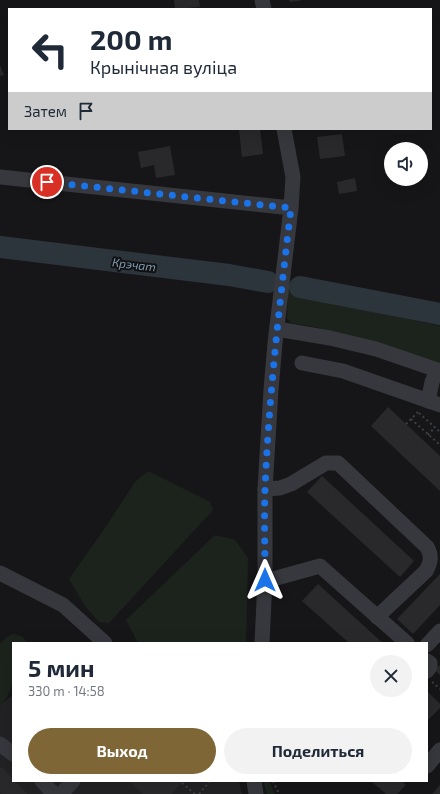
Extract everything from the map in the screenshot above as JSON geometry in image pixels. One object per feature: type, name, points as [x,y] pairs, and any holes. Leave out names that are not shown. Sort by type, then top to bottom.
[{"type":"street","points":[[262,642],[265,580],[265,489],[271,390],[291,208],[292,177],[284,130]]},
{"type":"street","points":[[0,178],[291,208]]},
{"type":"street","points":[[277,329],[330,338],[376,349],[439,371],[432,382],[427,404],[343,371],[302,363]]},
{"type":"street","points":[[265,489],[280,488],[291,484],[326,464],[338,463],[427,547],[431,555],[431,559],[426,571],[378,617]]},
{"type":"street","points":[[265,580],[320,566],[406,642]]},
{"type":"street","points":[[0,573],[63,604],[104,642]]},
{"type":"street","points":[[428,644],[440,632]]},
{"type":"street","points":[[428,765],[440,750]]},
{"type":"street","points":[[43,782],[54,794]]},
{"type":"street","points":[[61,794],[72,782]]},
{"type":"street","points":[[254,782],[256,794]]},
{"type":"path","points":[[406,424],[427,404],[435,427],[440,432]]},
{"type":"path","points":[[411,419],[440,445]]},
{"type":"path","points":[[428,435],[435,427]]},
{"type":"path","points":[[199,794],[209,782]]},
{"type":"path","points":[[273,782],[278,794]]},
{"type":"path","points":[[182,783],[196,794]]},
{"type":"shaded area","points":[[288,288],[356,308],[440,326],[440,365],[364,339],[315,327],[291,323],[287,318]]},
{"type":"shaded area","points":[[148,471],[210,502],[213,510],[109,623],[99,622],[85,606],[69,579],[135,482]]},
{"type":"shaded area","points":[[215,535],[235,540],[248,558],[246,642],[137,642],[126,620]]},
{"type":"shaded area","points":[[13,634],[22,636],[26,642],[12,642],[12,685],[6,699],[0,705],[0,644],[6,637]]},
{"type":"shaded area","points":[[12,696],[12,782],[239,782],[242,794],[0,794],[0,705]]},
{"type":"shaded area","points":[[263,782],[269,782],[275,794],[267,794]]},
{"type":"building","points":[[174,0],[199,0],[200,7],[175,8]]},
{"type":"building","points":[[289,0],[300,0],[300,1],[290,2]]},
{"type":"building","points":[[0,65],[4,75],[0,76]]},
{"type":"building","points":[[239,130],[260,130],[263,154],[242,157]]},
{"type":"building","points":[[342,134],[345,156],[320,159],[317,137]]},
{"type":"building","points":[[170,146],[175,175],[156,178],[154,165],[141,168],[138,152]]},
{"type":"building","points":[[355,178],[357,191],[339,194],[337,182]]},
{"type":"building","points":[[388,407],[440,456],[440,491],[371,426]]},
{"type":"building","points":[[322,476],[414,561],[400,577],[307,492]]},
{"type":"building","points":[[440,574],[440,605],[413,634],[397,619]]},
{"type":"building","points":[[318,584],[382,642],[348,642],[302,601]]},
{"type":"building","points":[[440,665],[440,675],[435,670]]},
{"type":"building","points":[[428,692],[440,704],[440,708],[428,720]]},
{"type":"building","points":[[2,767],[12,778],[12,782],[16,782],[28,794],[2,794],[0,792],[0,769]]},
{"type":"building","points":[[130,782],[182,782],[171,794],[143,794]]},
{"type":"building","points":[[372,782],[403,782],[406,785],[397,794],[386,794]]},
{"type":"building","points":[[440,785],[440,794],[432,794]]},
{"type":"waterway","name":"Крэчат","points":[[0,247],[229,275],[268,282]]},
{"type":"waterway","name":"Крэчат","points":[[300,287],[440,314]]},
{"type":"route","points":[[47,182],[291,208],[271,390],[265,489],[265,580]]}]
